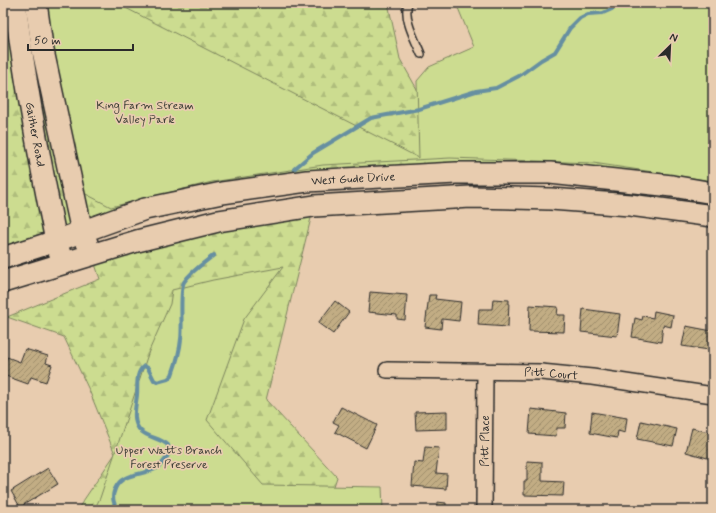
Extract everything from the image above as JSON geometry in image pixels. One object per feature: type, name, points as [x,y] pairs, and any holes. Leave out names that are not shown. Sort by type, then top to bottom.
[{"type":"main road","name":"Gaither Road","points":[[15,3],[21,54],[34,128],[56,241],[63,264]]},
{"type":"main road","name":"Gaither Road","points":[[36,3],[42,46],[82,232],[92,255]]},
{"type":"main road","name":"West Gude Drive","points":[[3,258],[56,241],[145,209],[222,192],[307,181],[456,173],[550,173],[672,186],[713,193]]},
{"type":"main road","points":[[3,282],[137,241],[218,221],[322,205],[471,197],[551,199],[630,205],[713,216]]},
{"type":"street","name":"Pitt Court","points":[[387,370],[541,372],[592,377],[713,395]]},
{"type":"street","name":"Pitt Place","points":[[484,510],[485,371]]},
{"type":"lane","points":[[408,3],[408,21],[421,54]]},
{"type":"green space","name":"King Farm Stream Valley Park","points":[[3,3],[388,3],[400,59],[422,98],[493,58],[475,15],[451,6],[451,3],[630,3],[679,133],[672,186],[550,173],[222,193],[3,258]]},
{"type":"green space","name":"King Farm Stream Valley Park","points":[[45,3],[116,3],[419,158],[417,81],[429,67],[474,47],[456,3],[713,3],[713,181],[593,163],[450,158],[323,165],[212,182],[111,207],[80,191],[63,125]]},
{"type":"green space","points":[[314,206],[266,400],[337,477],[326,510],[77,510],[115,454],[89,390],[64,337],[7,317],[100,279],[92,255]]},
{"type":"green space","name":"Upper Watts Branch Forest Preserve","points":[[283,267],[244,319],[207,420],[263,485],[382,487],[383,510],[94,510],[100,498],[149,351],[170,304],[172,290],[213,280]]},
{"type":"building","points":[[370,292],[407,295],[405,320],[397,319],[397,315],[368,312]]},
{"type":"building","points":[[429,295],[436,295],[435,299],[461,302],[459,321],[442,319],[441,329],[425,327]]},
{"type":"building","points":[[493,299],[509,300],[508,327],[478,325],[479,309],[492,309]]},
{"type":"building","points":[[335,301],[349,312],[333,334],[318,323]]},
{"type":"building","points":[[530,305],[558,307],[557,315],[565,315],[564,332],[529,331]]},
{"type":"building","points":[[583,309],[620,314],[617,336],[581,332]]},
{"type":"building","points":[[654,311],[673,315],[671,327],[663,325],[661,342],[632,337],[635,318],[642,320],[643,316],[653,318]]},
{"type":"building","points":[[686,326],[712,331],[709,350],[682,346]]},
{"type":"building","points":[[25,349],[48,356],[46,363],[52,365],[46,382],[31,377],[28,384],[3,375],[7,357],[20,362]]},
{"type":"building","points":[[341,407],[377,425],[366,448],[335,432],[339,425],[333,422]]},
{"type":"building","points":[[531,409],[566,413],[565,428],[557,428],[556,436],[529,434]]},
{"type":"building","points":[[447,411],[447,429],[416,430],[415,412]]},
{"type":"building","points":[[592,412],[627,418],[625,433],[618,431],[617,438],[590,433]]},
{"type":"building","points":[[641,421],[677,429],[673,446],[637,439]]},
{"type":"building","points":[[692,428],[713,433],[713,452],[711,459],[686,452]]},
{"type":"building","points":[[425,447],[439,448],[436,473],[447,474],[446,489],[412,486],[414,462],[423,463]]},
{"type":"building","points":[[527,461],[542,462],[542,481],[564,482],[563,496],[524,495],[524,481],[527,481]]},
{"type":"building","points":[[48,468],[58,484],[20,507],[11,491]]},
{"type":"building","points":[[437,502],[446,503],[446,510],[436,510]]},
{"type":"waterway","points":[[294,169],[313,153],[371,118],[419,109],[476,91],[496,88],[519,76],[555,52],[570,28],[580,18],[588,14],[603,13],[612,9],[617,3]]},
{"type":"waterway","points":[[117,510],[113,495],[118,484],[128,477],[157,468],[166,459],[169,452],[168,445],[141,431],[136,423],[135,409],[139,372],[144,366],[148,368],[154,380],[157,382],[168,379],[172,375],[178,357],[180,344],[182,293],[184,282],[194,271],[214,255]]}]
